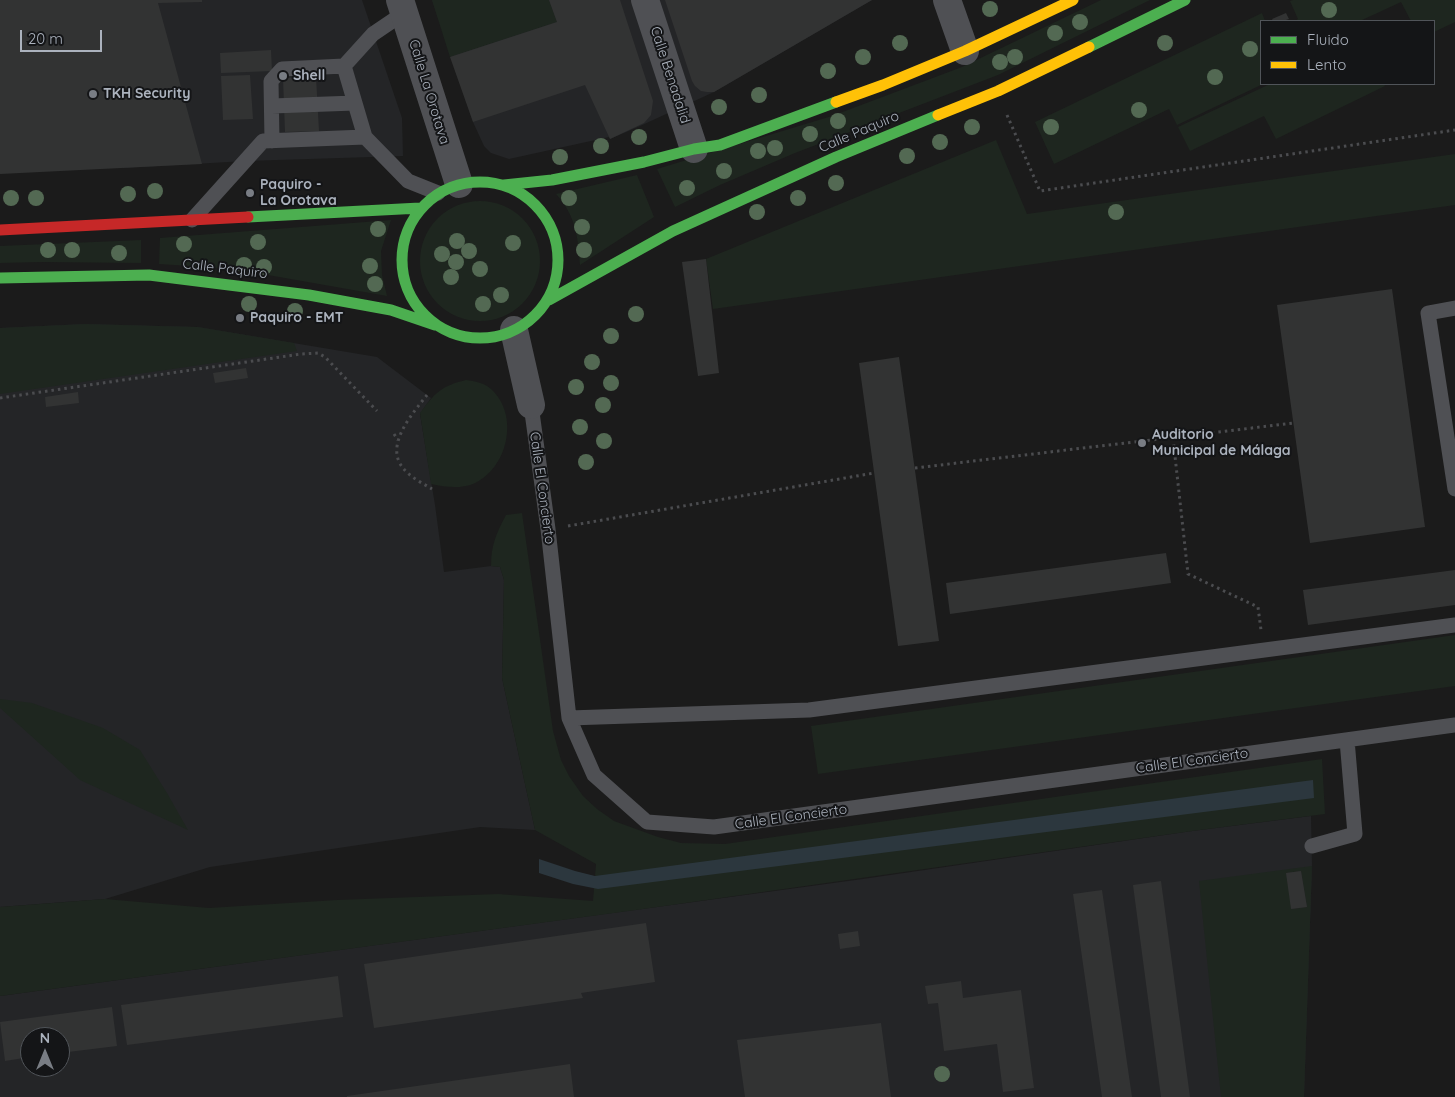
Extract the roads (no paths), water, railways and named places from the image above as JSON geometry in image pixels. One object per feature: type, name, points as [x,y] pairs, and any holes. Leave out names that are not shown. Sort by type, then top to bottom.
[{"type":"main road","points":[[504,185],[535,202],[554,232],[559,266],[549,300],[541,311],[521,328],[496,337],[469,338],[441,328],[422,312],[407,288],[401,261],[406,233],[420,208],[448,188],[482,181],[504,185],[552,180],[720,145],[883,85],[965,51],[1073,0]]},
{"type":"main road","name":"Calle Paquiro","points":[[549,300],[673,231],[836,157],[998,91],[1185,0]]},
{"type":"main road","points":[[0,230],[420,208]]},
{"type":"main road","name":"Calle Paquiro","points":[[0,278],[149,275],[309,295],[391,310],[441,328]]},
{"type":"street","name":"Calle Benadalid","points":[[646,0],[694,149]]},
{"type":"street","points":[[947,0],[965,51]]},
{"type":"street","name":"Calle La Orotava","points":[[402,6],[448,188]]},
{"type":"street","name":"Calle El Concierto","points":[[514,330],[531,405]]},
{"type":"lane","points":[[272,140],[271,81],[282,69],[344,66],[402,6]]},
{"type":"lane","points":[[344,66],[365,137],[408,182],[448,188]]},
{"type":"lane","points":[[272,106],[355,103]]},
{"type":"lane","points":[[192,220],[263,141],[365,137]]},
{"type":"lane","points":[[1455,308],[1428,313],[1455,489]]},
{"type":"lane","name":"Calle El Concierto","points":[[531,405],[548,529],[569,718],[594,776],[647,822],[714,827],[1455,724]]},
{"type":"lane","points":[[569,718],[809,710],[1455,624]]},
{"type":"lane","points":[[1312,846],[1355,834],[1347,740]]},
{"type":"place","name":"Shell","points":[[283,76]]},
{"type":"place","name":"TKH Security","points":[[93,94]]},
{"type":"place","name":"Paquiro - La Orotava","points":[[250,193]]},
{"type":"place","name":"Paquiro - EMT","points":[[240,318]]},
{"type":"place","name":"Auditorio Municipal de Málaga","points":[[1142,443]]}]
